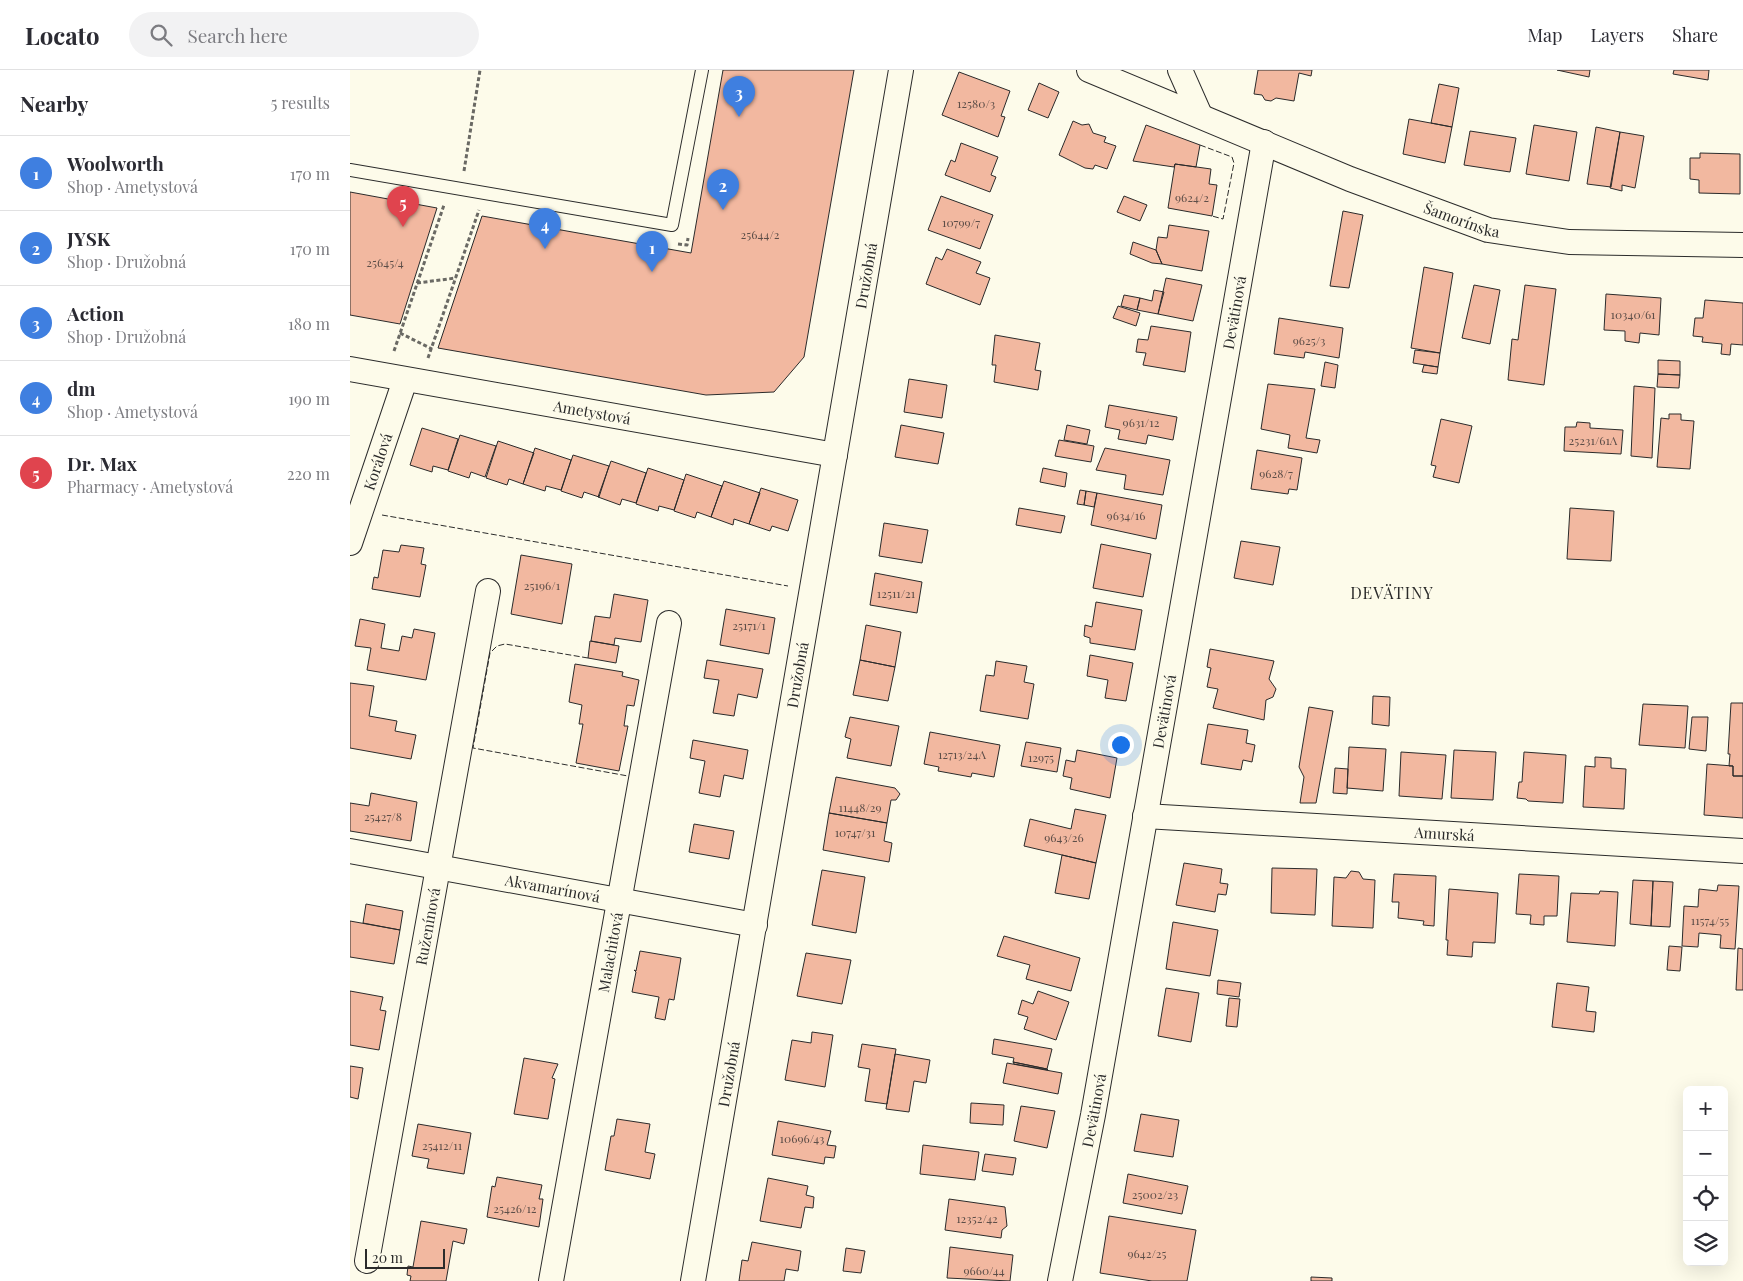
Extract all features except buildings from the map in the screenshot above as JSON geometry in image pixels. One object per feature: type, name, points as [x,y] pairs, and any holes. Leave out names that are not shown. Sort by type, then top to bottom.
[{"type":"street","name":"Družobná","points":[[693,1281],[902,70]]},
{"type":"street","name":"Šamorínska","points":[[1088,70],[1350,179],[1488,230],[1569,242],[1743,245]]},
{"type":"street","points":[[1180,70],[1200,115]]},
{"type":"street","name":"Devätinová","points":[[1060,1281],[1093,1115],[1264,142]]},
{"type":"street","name":"Ametystová","points":[[350,370],[835,456]]},
{"type":"street","name":"Korálová","points":[[350,543],[405,380]]},
{"type":"street","name":"Ruženínová","points":[[366,1260],[488,591]]},
{"type":"street","name":"Malachitová","points":[[551,1281],[621,900],[669,623]]},
{"type":"street","name":"Amurská","points":[[1145,816],[1743,851]]},
{"type":"street","name":"Akvamarínová","points":[[350,851],[755,925]]},
{"type":"lane","points":[[350,170],[672,225],[702,70]]},
{"type":"path","points":[[462,189],[480,70]]},
{"type":"path","points":[[392,358],[444,204]]},
{"type":"path","points":[[426,364],[479,210]]},
{"type":"path","points":[[417,283],[456,278]]},
{"type":"path","points":[[400,333],[432,349]]},
{"type":"fence","points":[[1200,145],[1232,157],[1234,163],[1223,219],[1212,216]]},
{"type":"fence","points":[[382,515],[788,586]]},
{"type":"fence","points":[[588,658],[505,644],[497,646],[490,653],[473,748],[628,776]]},
{"type":"place","name":"Action","points":[[739,117]]},
{"type":"place","name":"JYSK","points":[[723,210]]},
{"type":"place","name":"Dr. Max","points":[[403,227]]},
{"type":"place","name":"dm","points":[[545,249]]},
{"type":"place","name":"Woolworth","points":[[652,272]]},
{"type":"district","name":"DEVÄTINY","points":[[1392,592]]}]
